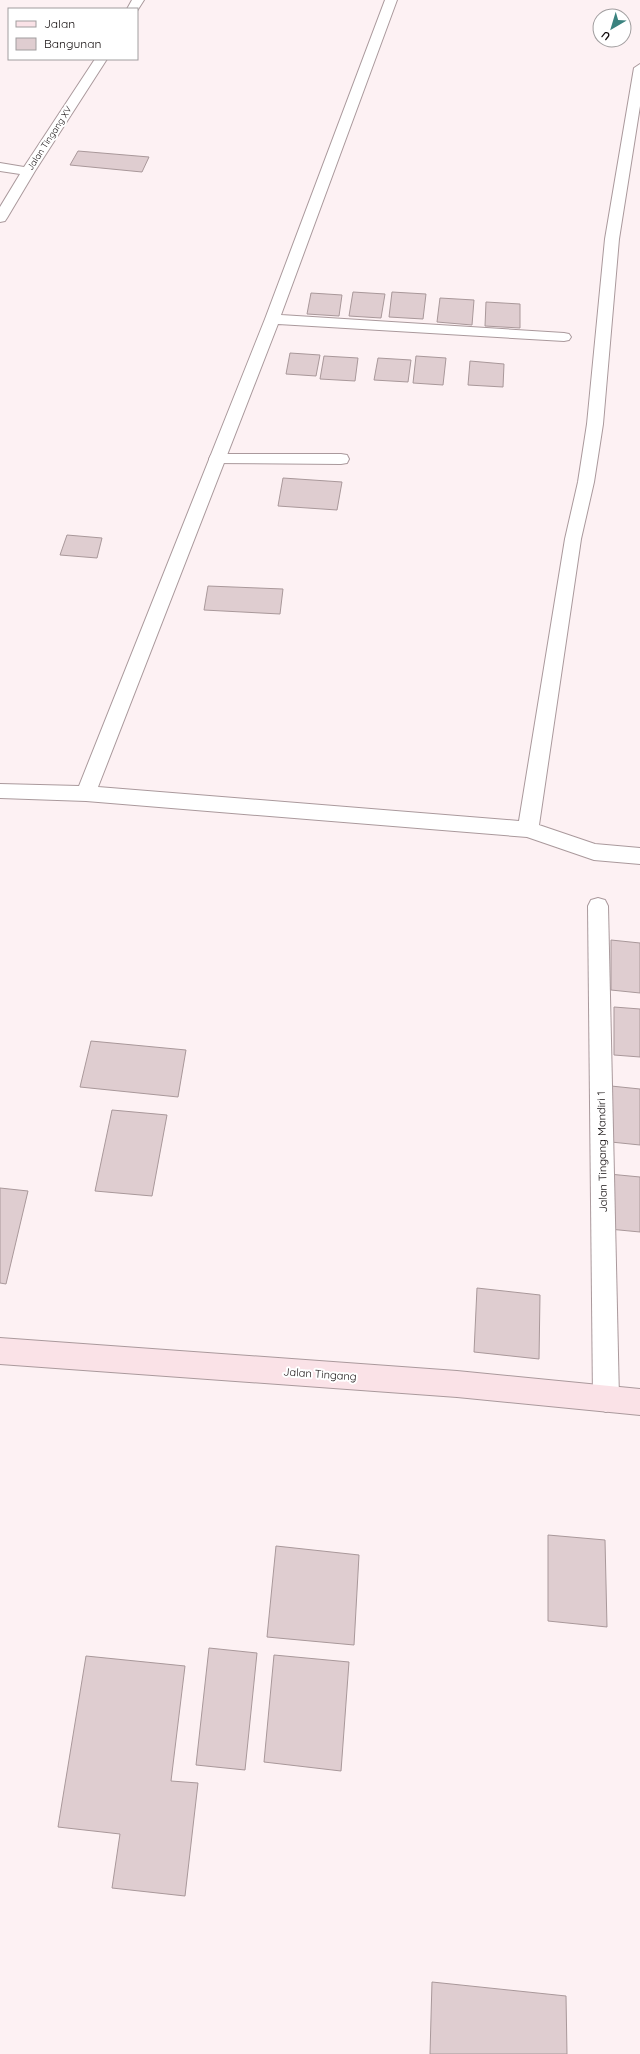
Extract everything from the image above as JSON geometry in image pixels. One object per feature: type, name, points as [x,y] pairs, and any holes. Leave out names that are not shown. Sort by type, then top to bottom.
[{"type":"main road","name":"Jalan Tingang","points":[[0,1351],[457,1384],[640,1402]]},
{"type":"street","points":[[86,794],[272,319],[391,0]]},
{"type":"street","name":"Jalan Tingang XV","points":[[0,218],[28,171],[100,60]]},
{"type":"street","points":[[528,829],[573,539],[586,482],[594,424],[612,239],[640,68]]},
{"type":"street","points":[[0,167],[28,171]]},
{"type":"street","points":[[272,319],[564,337]]},
{"type":"street","points":[[217,459],[341,459]]},
{"type":"street","points":[[0,791],[86,794],[528,829],[594,852],[640,856]]},
{"type":"street","name":"Jalan Tingang Mandiri 1","points":[[598,906],[606,1399]]},
{"type":"building","points":[[78,151],[149,157],[142,172],[70,165]]},
{"type":"building","points":[[353,292],[385,294],[381,318],[349,316]]},
{"type":"building","points":[[392,292],[426,294],[423,319],[389,317]]},
{"type":"building","points":[[311,293],[342,295],[339,316],[307,314]]},
{"type":"building","points":[[440,298],[474,300],[472,325],[437,322]]},
{"type":"building","points":[[486,302],[520,304],[520,328],[485,326]]},
{"type":"building","points":[[290,353],[320,355],[316,376],[286,374]]},
{"type":"building","points":[[324,356],[358,358],[355,381],[320,379]]},
{"type":"building","points":[[416,356],[446,358],[443,385],[413,383]]},
{"type":"building","points":[[378,358],[411,360],[408,382],[374,380]]},
{"type":"building","points":[[470,361],[504,364],[503,387],[468,385]]},
{"type":"building","points":[[283,478],[342,482],[337,510],[278,506]]},
{"type":"building","points":[[67,535],[102,538],[97,558],[60,555]]},
{"type":"building","points":[[208,586],[283,589],[280,614],[204,610]]},
{"type":"building","points":[[611,940],[640,943],[640,993],[611,990]]},
{"type":"building","points":[[614,1007],[640,1009],[640,1057],[614,1055]]},
{"type":"building","points":[[91,1041],[186,1050],[178,1097],[80,1087]]},
{"type":"building","points":[[611,1086],[640,1089],[640,1145],[611,1142]]},
{"type":"building","points":[[112,1110],[167,1115],[152,1196],[95,1191]]},
{"type":"building","points":[[609,1174],[640,1177],[640,1232],[609,1229]]},
{"type":"building","points":[[0,1188],[28,1191],[6,1284],[0,1283]]},
{"type":"building","points":[[477,1288],[540,1295],[539,1359],[474,1352]]},
{"type":"building","points":[[548,1535],[605,1540],[607,1627],[548,1621]]},
{"type":"building","points":[[276,1546],[359,1555],[354,1645],[267,1637]]},
{"type":"building","points":[[209,1648],[257,1653],[245,1770],[196,1765]]},
{"type":"building","points":[[274,1655],[349,1662],[341,1771],[264,1762]]},
{"type":"building","points":[[86,1656],[185,1666],[171,1781],[198,1783],[185,1896],[112,1888],[120,1834],[58,1827]]},
{"type":"building","points":[[432,1982],[566,1996],[567,2054],[430,2054]]}]
